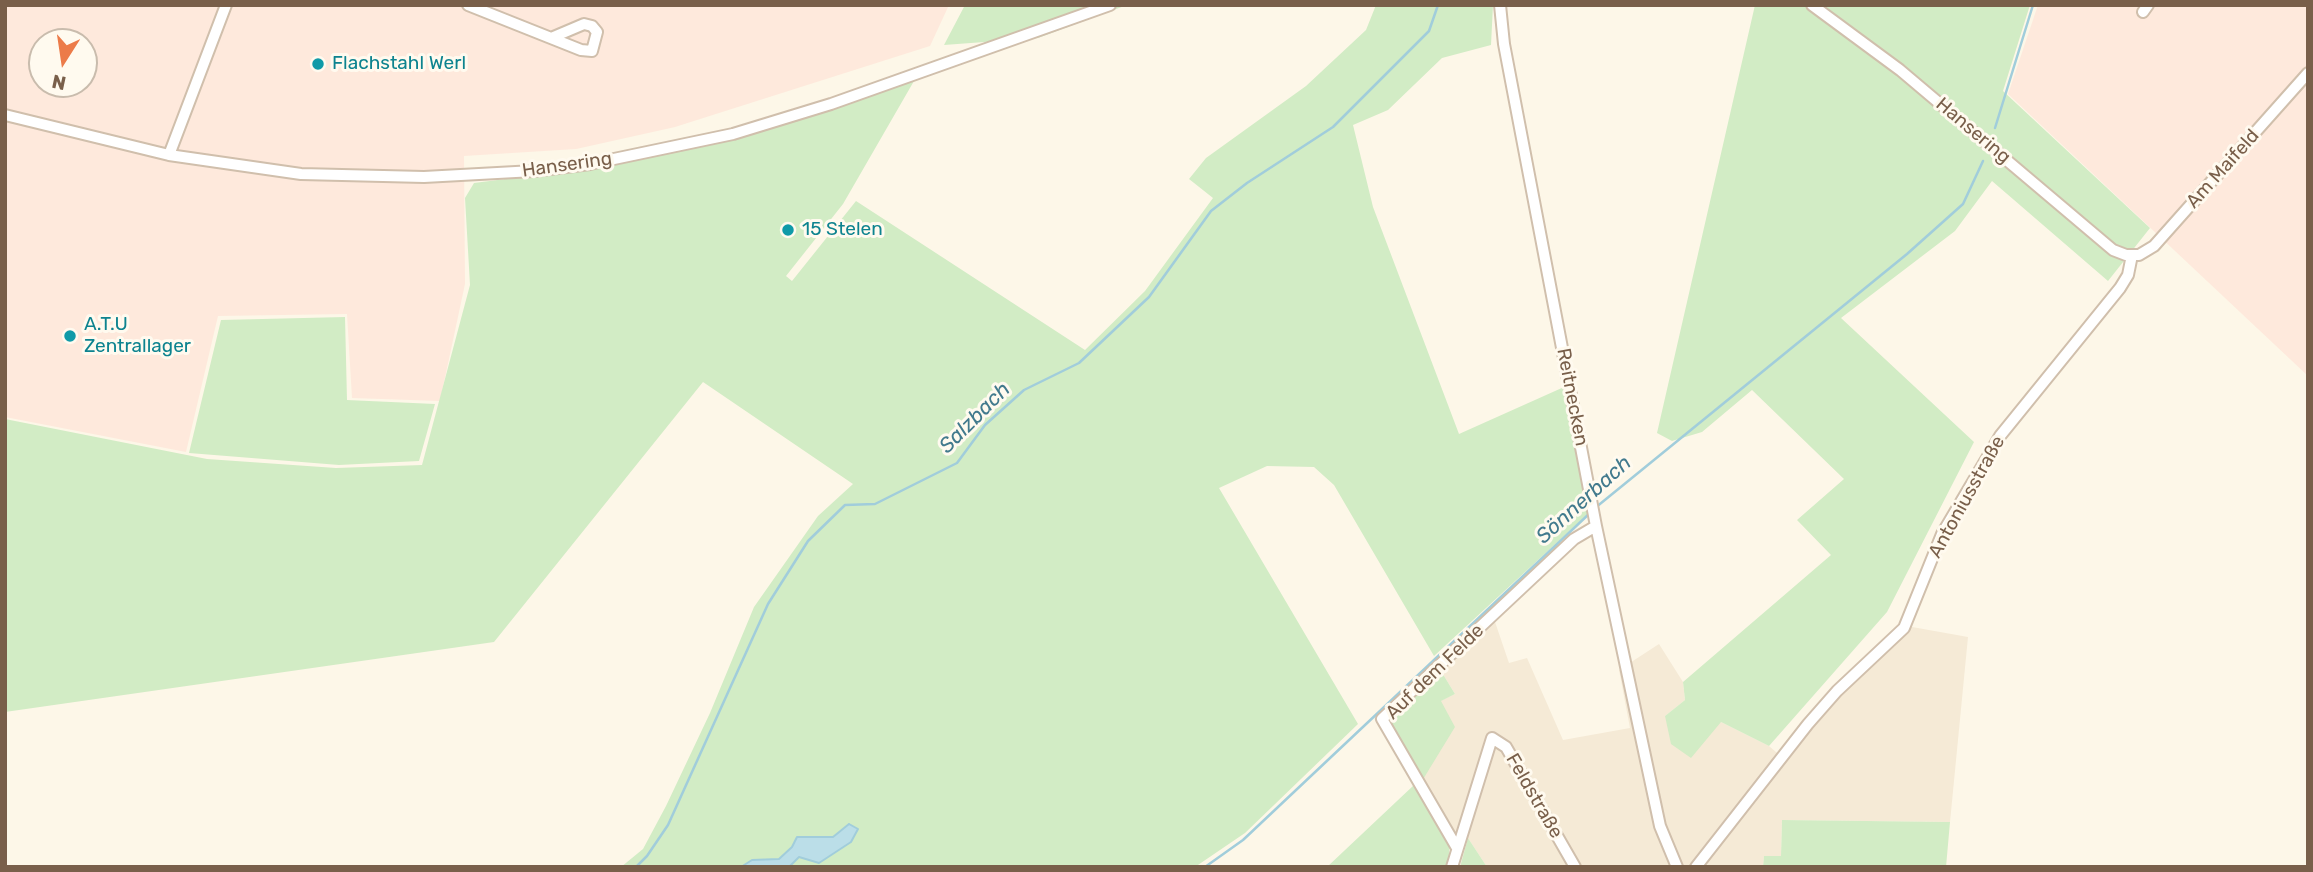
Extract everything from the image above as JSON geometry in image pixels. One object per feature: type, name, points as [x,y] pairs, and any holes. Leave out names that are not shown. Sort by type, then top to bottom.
[{"type":"street","points":[[169,155],[226,5]]},
{"type":"street","points":[[468,5],[551,38]]},
{"type":"street","name":"Hansering","points":[[5,115],[169,155],[255,169],[347,176],[456,176],[590,164],[733,134],[806,112],[1110,5]]},
{"type":"street","name":"Reitnecken","points":[[1500,5],[1504,44],[1594,516],[1660,826],[1677,867]]},
{"type":"street","name":"Hansering","points":[[1812,5],[1900,70],[2113,250],[2132,255]]},
{"type":"street","name":"Am Maifeld","points":[[2132,255],[2154,246],[2308,73]]},
{"type":"street","name":"Antoniusstraße","points":[[1696,867],[1808,723],[1837,691],[1904,628],[1942,534],[2000,436],[2120,289],[2128,275],[2132,255]]},
{"type":"street","name":"Auf dem Felde","points":[[1457,848],[1381,719],[1574,539],[1594,516]]},
{"type":"street","name":"Feldstraße","points":[[1452,867],[1492,738],[1506,747],[1575,867]]},
{"type":"shaded area","points":[[5,5],[949,5],[930,46],[675,127],[576,149],[464,156],[465,284],[440,401],[352,398],[347,314],[218,316],[186,452],[5,417]]},
{"type":"shaded area","points":[[2038,5],[2308,5],[2308,376],[2008,94]]},
{"type":"shaded area","points":[[1494,619],[1509,663],[1527,658],[1563,740],[1630,728],[1619,670],[1659,644],[1683,682],[1685,700],[1665,716],[1721,722],[1769,746],[1783,758],[1901,625],[1968,637],[1950,822],[1782,820],[1781,856],[1764,856],[1763,867],[1487,867],[1468,838],[1450,842],[1414,785],[1422,781],[1440,701],[1455,694],[1441,671]]},
{"type":"green space","points":[[965,5],[1127,5],[1038,38],[944,45]]},
{"type":"green space","points":[[1376,5],[1493,5],[1491,45],[1442,58],[1388,110],[1353,125],[1373,207],[1459,434],[1564,387],[1589,513],[1434,656],[1334,485],[1314,467],[1267,466],[1219,488],[1358,724],[1245,833],[1195,867],[621,867],[643,849],[666,806],[710,713],[754,607],[818,516],[853,484],[703,382],[494,642],[5,712],[5,419],[207,459],[336,468],[422,465],[470,285],[465,198],[474,183],[616,165],[736,138],[914,81],[843,204],[786,276],[792,281],[856,201],[1085,350],[1145,291],[1213,198],[1189,179],[1206,158],[1306,86],[1366,30]]},
{"type":"green space","points":[[1755,5],[2030,5],[2003,91],[2150,228],[2108,281],[1992,181],[1955,231],[1841,318],[1974,442],[1887,612],[1769,746],[1721,722],[1691,758],[1671,744],[1665,716],[1685,700],[1683,682],[1831,555],[1797,520],[1844,479],[1752,390],[1702,432],[1672,441],[1657,433]]},
{"type":"green space","points":[[345,317],[347,400],[435,404],[419,461],[339,465],[189,453],[221,320]]},
{"type":"green space","points":[[1441,671],[1455,694],[1441,701],[1455,727],[1422,781],[1389,728],[1392,715]]},
{"type":"green space","points":[[1414,785],[1450,842],[1448,867],[1327,867]]},
{"type":"green space","points":[[1782,820],[1950,822],[1946,867],[1763,867],[1764,856],[1781,856]]},
{"type":"green space","points":[[1468,838],[1487,867],[1460,867]]},
{"type":"water","points":[[849,824],[858,829],[851,842],[819,863],[799,857],[789,867],[741,867],[752,860],[779,859],[792,847],[797,837],[833,837]]},
{"type":"waterway","name":"Salzbach","points":[[636,867],[668,825],[768,604],[808,541],[845,505],[875,504],[957,463],[985,425],[1024,390],[1079,363],[1149,297],[1211,211],[1247,183],[1333,127],[1429,31],[1438,5]]},
{"type":"waterway","name":"Sönnerbach","points":[[1995,128],[2033,5]]},
{"type":"waterway","name":"Sönnerbach","points":[[1595,508],[1907,254],[1963,204],[1983,161]]},
{"type":"waterway","name":"Sönnerbach","points":[[1205,867],[1243,840],[1590,513]]},
{"type":"place","name":"Flachstahl Werl","points":[[318,64]]},
{"type":"place","name":"15 Stelen","points":[[788,230]]},
{"type":"place","name":"A.T.U Zentrallager","points":[[70,336]]}]
